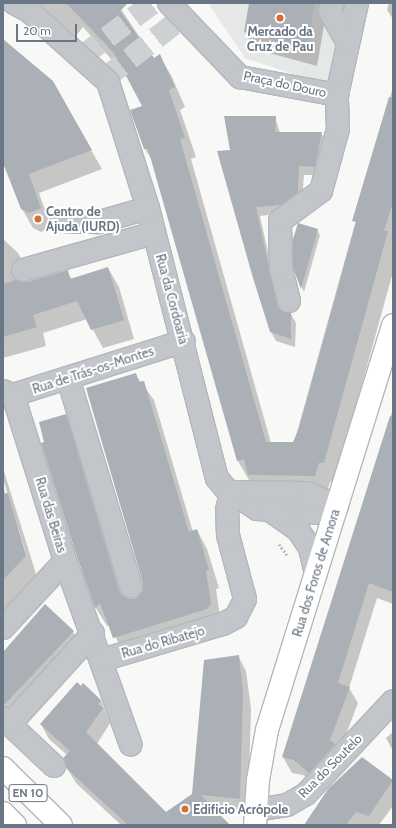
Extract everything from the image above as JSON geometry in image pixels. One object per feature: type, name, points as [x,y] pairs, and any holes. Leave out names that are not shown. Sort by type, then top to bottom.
[{"type":"main road","name":"Rua dos Foros de Amora","points":[[256,817],[267,730],[393,325]]},
{"type":"main road","name":"EN 10","points":[[3,768],[61,825]]},
{"type":"main road","name":"EN 10","points":[[3,787],[43,825]]},
{"type":"main road","name":"EN 10","points":[[3,813],[15,825]]},
{"type":"street","name":"Rua da Cordoaria","points":[[14,3],[29,11],[108,82],[148,208],[184,341],[212,466],[231,492]]},
{"type":"street","name":"Praça do Douro","points":[[169,3],[240,77],[337,95],[357,3]]},
{"type":"street","points":[[332,3],[330,11],[348,43]]},
{"type":"street","points":[[289,301],[281,270],[280,221],[321,191],[338,129],[337,95]]},
{"type":"street","points":[[61,221],[99,222],[148,208]]},
{"type":"street","points":[[23,270],[154,233]]},
{"type":"street","name":"Rua de Trás-os-Montes","points":[[8,393],[68,378],[184,341]]},
{"type":"street","points":[[68,378],[131,587]]},
{"type":"street","name":"Rua das Beiras","points":[[8,393],[65,561],[93,633],[131,745]]},
{"type":"street","points":[[231,492],[307,493],[337,506]]},
{"type":"street","points":[[231,492],[257,509],[271,511],[314,513],[337,506]]},
{"type":"street","name":"Rua do Ribatejo","points":[[102,660],[223,624],[236,617],[245,599],[228,535],[227,510],[231,492]]},
{"type":"street","points":[[271,511],[298,530],[310,548],[316,574]]},
{"type":"street","points":[[3,628],[65,561]]},
{"type":"street","points":[[54,766],[6,721],[93,633]]},
{"type":"street","name":"Rua do Soutelo","points":[[256,817],[287,805],[306,794],[393,702]]},
{"type":"shaded area","points":[[208,3],[323,3],[320,17],[339,53],[329,86],[245,58]]},
{"type":"building","points":[[66,3],[128,3],[120,11],[154,58],[160,54],[175,87],[169,90],[185,138],[180,139],[266,442],[293,442],[299,428],[356,222],[352,221],[389,97],[393,98],[393,202],[384,231],[388,231],[324,463],[319,463],[315,476],[248,475],[244,459],[237,461],[148,149],[144,149],[130,110],[142,106],[114,53]]},
{"type":"building","name":"Mercado da Cruz de Pau","points":[[249,3],[315,3],[307,49],[244,32]]},
{"type":"building","points":[[3,39],[53,81],[92,150],[29,174],[41,208],[29,213],[21,209],[3,163]]},
{"type":"building","points":[[224,116],[276,116],[275,132],[322,132],[315,167],[299,166],[298,192],[281,205],[256,207],[277,304],[280,310],[291,313],[291,339],[270,332],[253,278],[217,151],[230,150]]},
{"type":"building","points":[[298,223],[318,229],[301,289],[293,268],[293,239]]},
{"type":"building","points":[[108,267],[124,320],[91,330],[77,301],[33,315],[37,327],[3,337],[3,284],[15,280],[26,282],[68,270],[70,279]]},
{"type":"building","points":[[136,373],[139,382],[144,381],[189,532],[197,529],[209,570],[206,571],[211,604],[207,609],[113,638],[100,603],[95,608],[77,557],[41,443],[44,442],[39,422],[66,414],[119,591],[128,599],[135,599],[143,590],[143,583],[86,388]]},
{"type":"building","points":[[390,416],[393,417],[393,592],[369,583],[338,683],[350,687],[330,740],[335,744],[309,773],[294,760],[282,757]]},
{"type":"building","points":[[8,493],[26,556],[3,580],[3,494]]},
{"type":"building","points":[[45,604],[74,631],[3,706],[3,652]]},
{"type":"building","points":[[239,655],[243,693],[240,799],[201,795],[230,825],[128,825],[66,768],[63,758],[70,751],[40,724],[77,682],[81,686],[83,683],[101,700],[98,704],[103,708],[86,732],[166,812],[192,794],[204,660]]},
{"type":"building","points":[[362,757],[393,780],[369,816],[356,812],[346,825],[304,825],[328,789]]},
{"type":"tunnel","points":[[81,57],[153,3]]},
{"type":"tunnel","points":[[104,79],[179,20],[184,20]]},
{"type":"place","name":"Mercado da Cruz de Pau","points":[[280,18]]},
{"type":"place","name":"Centro de Ajuda (IURD)","points":[[38,219]]},
{"type":"place","name":"Edificio Acrópole","points":[[185,809]]}]
